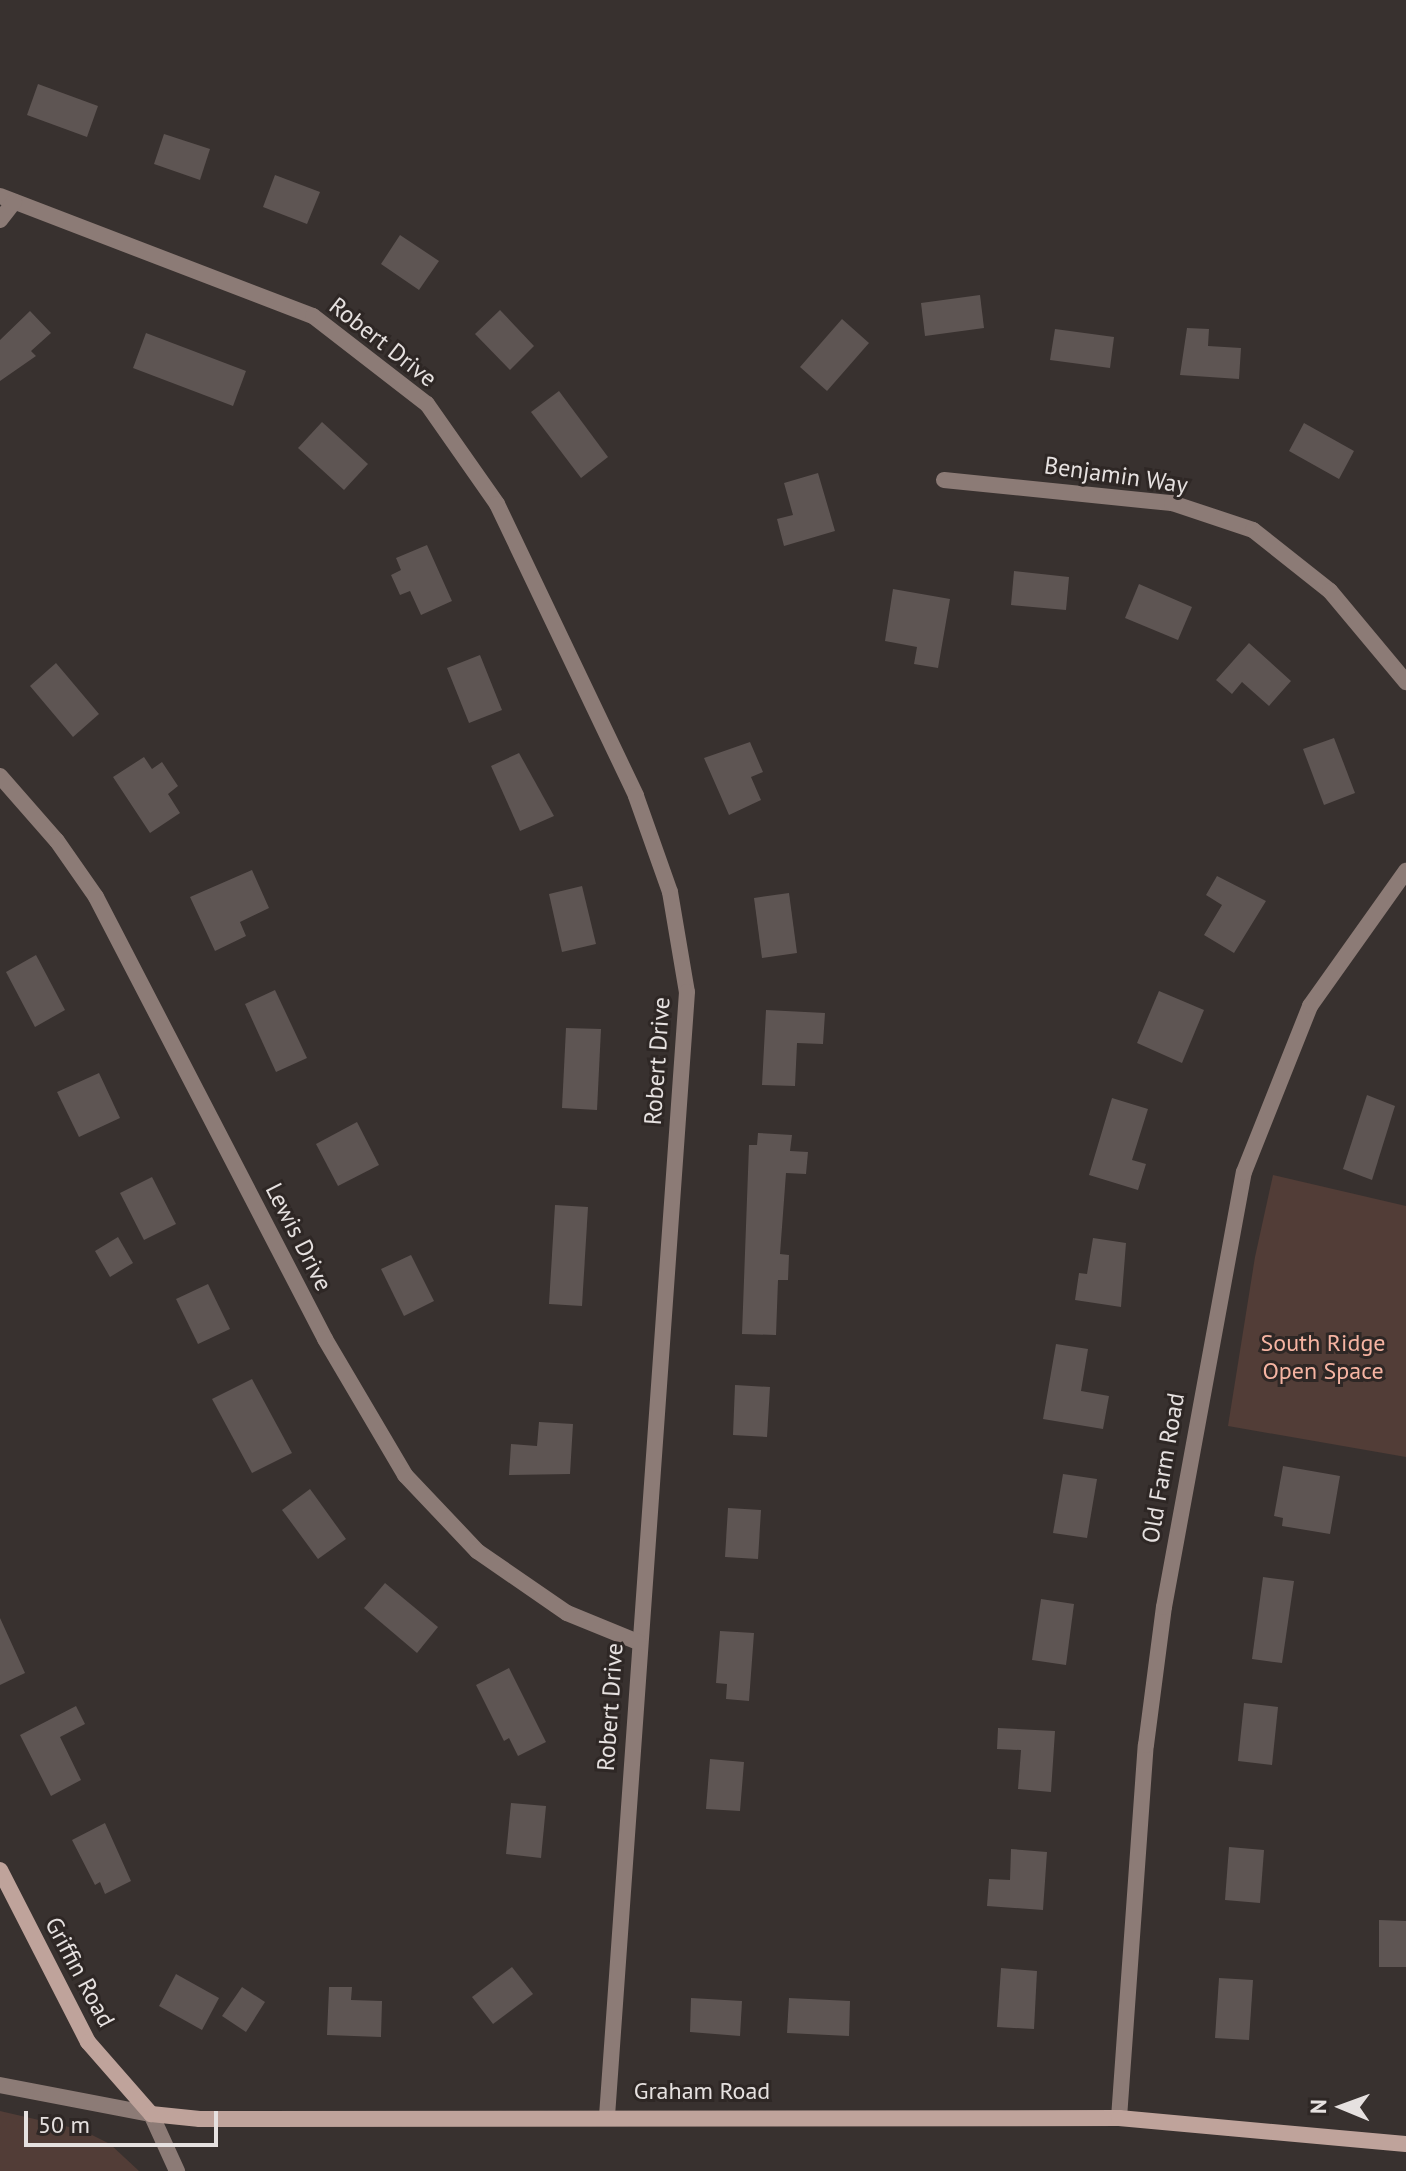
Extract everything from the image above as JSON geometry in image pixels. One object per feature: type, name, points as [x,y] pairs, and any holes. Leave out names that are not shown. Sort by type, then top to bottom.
[{"type":"street","points":[[0,220],[7,199]]},
{"type":"street","name":"Robert Drive","points":[[7,199],[313,316],[427,404],[497,504],[636,796],[670,892],[687,992],[638,1642],[607,2115]]},
{"type":"street","name":"Benjamin Way","points":[[944,480],[1172,503],[1253,530],[1330,591],[1406,682]]},
{"type":"street","name":"Lewis Drive","points":[[0,776],[57,841],[96,897],[325,1339],[405,1475],[477,1551],[567,1613],[638,1642]]},
{"type":"street","name":"Old Farm Road","points":[[1119,2118],[1148,1730],[1191,1446],[1241,1185],[1310,1006],[1406,871]]},
{"type":"street","name":"Griffin Road","points":[[0,1870],[88,2042],[151,2114],[177,2171]]},
{"type":"street","name":"Graham Road","points":[[0,2085],[151,2114],[200,2119],[607,2115],[1119,2118],[1406,2144]]},
{"type":"green space","name":"South Ridge Open Space","points":[[1273,1175],[1406,1206],[1406,1457],[1228,1426],[1255,1257]]},
{"type":"green space","points":[[0,2111],[82,2130],[110,2144],[139,2171],[0,2171]]},
{"type":"building","points":[[38,84],[98,106],[87,137],[27,115]]},
{"type":"building","points":[[164,134],[210,149],[200,180],[154,164]]},
{"type":"building","points":[[275,175],[320,192],[307,224],[263,207]]},
{"type":"building","points":[[400,235],[439,261],[419,290],[381,264]]},
{"type":"building","points":[[980,295],[984,328],[925,336],[921,303]]},
{"type":"building","points":[[500,310],[534,346],[510,370],[475,334]]},
{"type":"building","points":[[30,311],[51,333],[31,351],[36,356],[0,381],[0,340]]},
{"type":"building","points":[[842,319],[869,343],[827,391],[800,367]]},
{"type":"building","points":[[1187,328],[1209,329],[1208,346],[1241,348],[1239,379],[1180,375]]},
{"type":"building","points":[[1055,329],[1114,337],[1110,368],[1050,360]]},
{"type":"building","points":[[146,333],[246,371],[233,406],[133,368]]},
{"type":"building","points":[[559,391],[608,457],[581,478],[531,412]]},
{"type":"building","points":[[322,422],[368,464],[344,490],[298,448]]},
{"type":"building","points":[[1304,423],[1354,451],[1339,479],[1289,451]]},
{"type":"building","points":[[818,473],[835,531],[784,546],[777,519],[793,515],[784,483]]},
{"type":"building","points":[[427,545],[452,601],[421,615],[410,591],[400,595],[391,575],[401,570],[396,558]]},
{"type":"building","points":[[1014,571],[1069,577],[1066,610],[1011,605]]},
{"type":"building","points":[[1139,584],[1192,607],[1178,640],[1125,618]]},
{"type":"building","points":[[893,589],[950,599],[938,668],[914,664],[917,647],[885,641]]},
{"type":"building","points":[[1249,643],[1291,681],[1269,706],[1242,682],[1232,694],[1216,680]]},
{"type":"building","points":[[480,655],[502,710],[469,723],[447,668]]},
{"type":"building","points":[[56,663],[99,714],[73,737],[30,686]]},
{"type":"building","points":[[1334,738],[1355,793],[1324,805],[1303,749]]},
{"type":"building","points":[[750,742],[763,772],[751,777],[761,800],[729,815],[704,758]]},
{"type":"building","points":[[519,753],[554,816],[520,831],[491,766]]},
{"type":"building","points":[[144,757],[152,769],[162,762],[178,786],[168,794],[180,813],[150,833],[113,777]]},
{"type":"building","points":[[252,870],[269,908],[240,922],[246,936],[215,951],[190,897]]},
{"type":"building","points":[[1217,876],[1266,901],[1234,953],[1204,935],[1222,905],[1206,895]]},
{"type":"building","points":[[582,886],[596,944],[562,952],[549,894]]},
{"type":"building","points":[[789,893],[797,953],[762,958],[754,898]]},
{"type":"building","points":[[36,955],[65,1010],[35,1027],[6,972]]},
{"type":"building","points":[[275,990],[307,1058],[276,1072],[245,1004]]},
{"type":"building","points":[[1159,991],[1204,1010],[1182,1063],[1137,1043]]},
{"type":"building","points":[[766,1010],[825,1013],[823,1044],[797,1043],[795,1086],[762,1085]]},
{"type":"building","points":[[566,1028],[601,1029],[597,1110],[562,1108]]},
{"type":"building","points":[[99,1073],[120,1118],[79,1137],[57,1092]]},
{"type":"building","points":[[1367,1095],[1395,1106],[1372,1180],[1343,1169]]},
{"type":"building","points":[[1112,1098],[1148,1109],[1132,1160],[1146,1164],[1138,1190],[1089,1175]]},
{"type":"building","points":[[357,1122],[379,1165],[338,1186],[316,1144]]},
{"type":"building","points":[[758,1133],[792,1135],[790,1151],[808,1152],[806,1174],[786,1173],[780,1254],[789,1255],[788,1280],[778,1280],[776,1335],[742,1334],[749,1145],[757,1145]]},
{"type":"building","points":[[152,1177],[176,1224],[144,1240],[120,1193]]},
{"type":"building","points":[[555,1205],[588,1207],[582,1306],[549,1304]]},
{"type":"building","points":[[118,1237],[133,1263],[110,1277],[95,1251]]},
{"type":"building","points":[[1093,1238],[1126,1243],[1121,1307],[1075,1300],[1079,1273],[1087,1274]]},
{"type":"building","points":[[411,1255],[434,1301],[404,1316],[381,1269]]},
{"type":"building","points":[[208,1284],[230,1329],[198,1344],[176,1299]]},
{"type":"building","points":[[1056,1344],[1088,1349],[1081,1391],[1109,1396],[1103,1429],[1043,1419]]},
{"type":"building","points":[[252,1379],[292,1453],[252,1473],[212,1399]]},
{"type":"building","points":[[735,1385],[770,1387],[767,1437],[733,1435]]},
{"type":"building","points":[[539,1422],[573,1424],[570,1474],[509,1475],[511,1444],[537,1446]]},
{"type":"building","points":[[1283,1466],[1340,1476],[1330,1534],[1282,1526],[1283,1518],[1274,1516]]},
{"type":"building","points":[[1063,1474],[1097,1479],[1087,1538],[1053,1533]]},
{"type":"building","points":[[310,1489],[346,1539],[318,1559],[282,1510]]},
{"type":"building","points":[[728,1508],[761,1510],[758,1559],[725,1557]]},
{"type":"building","points":[[1263,1577],[1294,1581],[1282,1663],[1252,1659]]},
{"type":"building","points":[[385,1583],[438,1627],[417,1653],[364,1608]]},
{"type":"building","points":[[1041,1599],[1074,1604],[1066,1665],[1032,1660]]},
{"type":"building","points":[[0,1618],[25,1673],[0,1685]]},
{"type":"building","points":[[720,1631],[754,1633],[749,1701],[726,1699],[727,1684],[716,1683]]},
{"type":"building","points":[[509,1668],[546,1742],[518,1756],[509,1738],[504,1741],[476,1685]]},
{"type":"building","points":[[1244,1703],[1278,1707],[1272,1765],[1238,1761]]},
{"type":"building","points":[[76,1706],[85,1724],[60,1737],[81,1780],[51,1796],[20,1735]]},
{"type":"building","points":[[998,1728],[1055,1731],[1051,1792],[1018,1789],[1021,1750],[997,1749]]},
{"type":"building","points":[[710,1759],[744,1762],[740,1811],[706,1809]]},
{"type":"building","points":[[511,1803],[546,1806],[541,1858],[506,1854]]},
{"type":"building","points":[[105,1823],[131,1881],[105,1894],[100,1882],[95,1885],[72,1840]]},
{"type":"building","points":[[1229,1847],[1264,1850],[1260,1903],[1225,1900]]},
{"type":"building","points":[[1011,1849],[1047,1852],[1043,1910],[987,1906],[989,1879],[1010,1880]]},
{"type":"building","points":[[1379,1920],[1406,1921],[1406,1967],[1379,1967]]},
{"type":"building","points":[[512,1967],[533,1994],[493,2024],[472,1997]]},
{"type":"building","points":[[1001,1968],[1037,1971],[1034,2029],[997,2027]]},
{"type":"building","points":[[176,1974],[219,1998],[202,2030],[159,2006]]},
{"type":"building","points":[[1219,1978],[1253,1980],[1249,2040],[1215,2038]]},
{"type":"building","points":[[242,1987],[265,2002],[246,2032],[222,2016]]},
{"type":"building","points":[[329,1987],[352,1987],[351,2000],[382,2001],[381,2037],[327,2035]]},
{"type":"building","points":[[691,1998],[742,2001],[740,2036],[690,2032]]},
{"type":"building","points":[[789,1998],[850,2001],[849,2036],[787,2033]]}]
